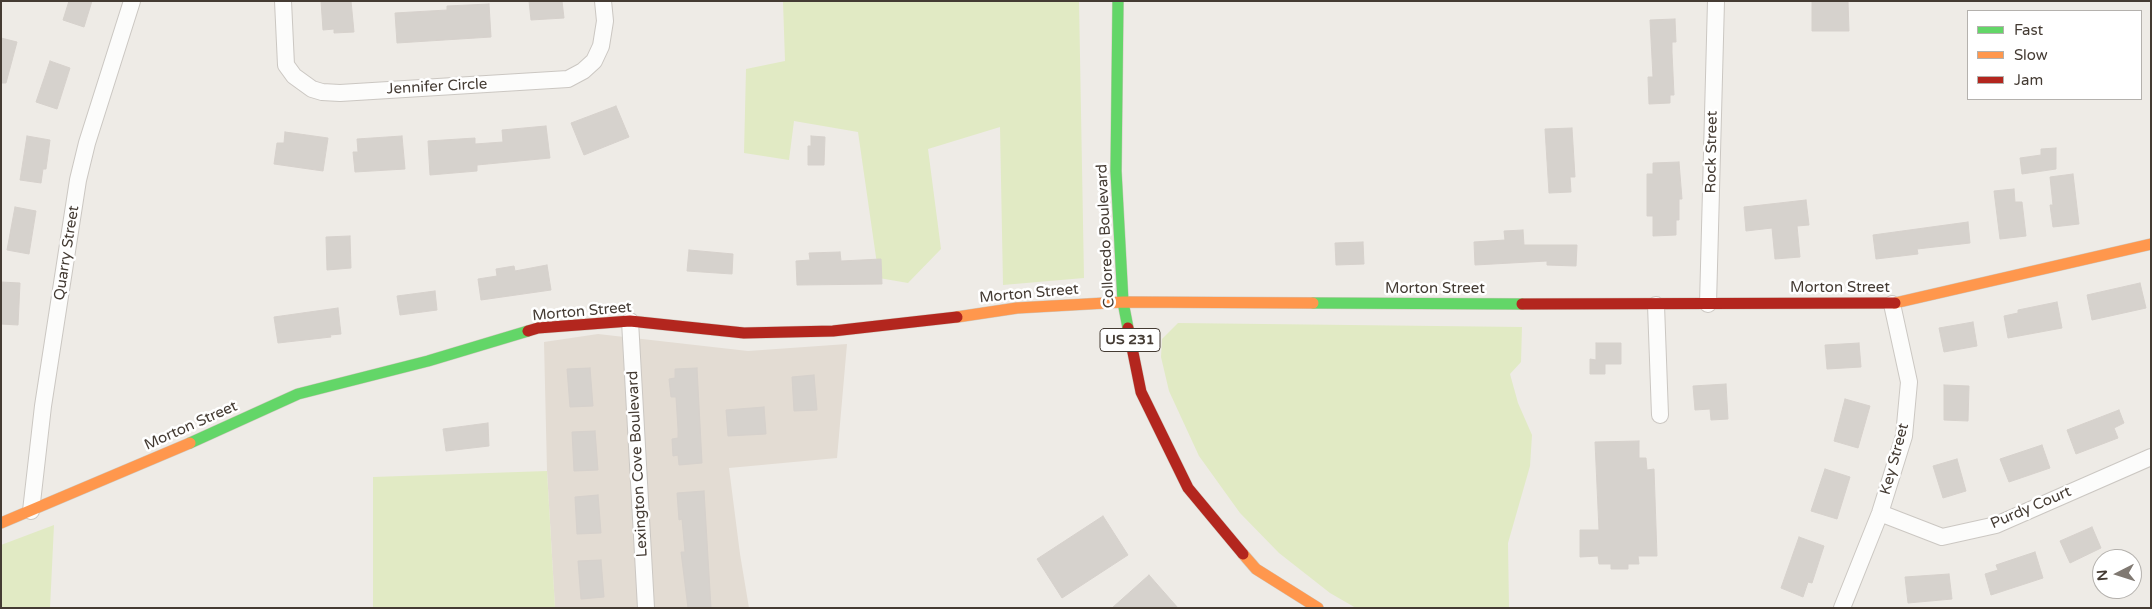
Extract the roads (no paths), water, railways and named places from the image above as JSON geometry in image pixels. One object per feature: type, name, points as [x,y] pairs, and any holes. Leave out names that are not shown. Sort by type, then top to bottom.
[{"type":"main road","name":"Colloredo Boulevard","points":[[1118,1],[1116,171],[1123,302],[1141,392],[1188,488],[1256,569],[1318,608]]},
{"type":"main road","name":"Morton Street","points":[[1,523],[178,449],[298,394],[428,361],[538,328],[630,321],[744,333],[833,331],[907,324],[1017,308],[1123,302],[1656,305],[1892,304],[2151,244]]},
{"type":"street","name":"Quarry Street","points":[[32,511],[43,406],[78,180],[132,1]]},
{"type":"street","name":"Jennifer Circle","points":[[282,1],[286,65],[294,76],[312,89],[322,92],[340,93],[568,79],[583,71],[594,61],[601,46],[605,21],[603,1]]},
{"type":"street","name":"Rock Street","points":[[1708,304],[1716,1]]},
{"type":"street","name":"Key Street","points":[[1842,608],[1880,514],[1904,436],[1909,382],[1892,304]]},
{"type":"street","points":[[1656,305],[1660,415]]},
{"type":"street","name":"Lexington Cove Boulevard","points":[[630,321],[646,608]]},
{"type":"street","name":"Purdy Court","points":[[1880,514],[1942,538],[1996,525],[2151,457]]}]
